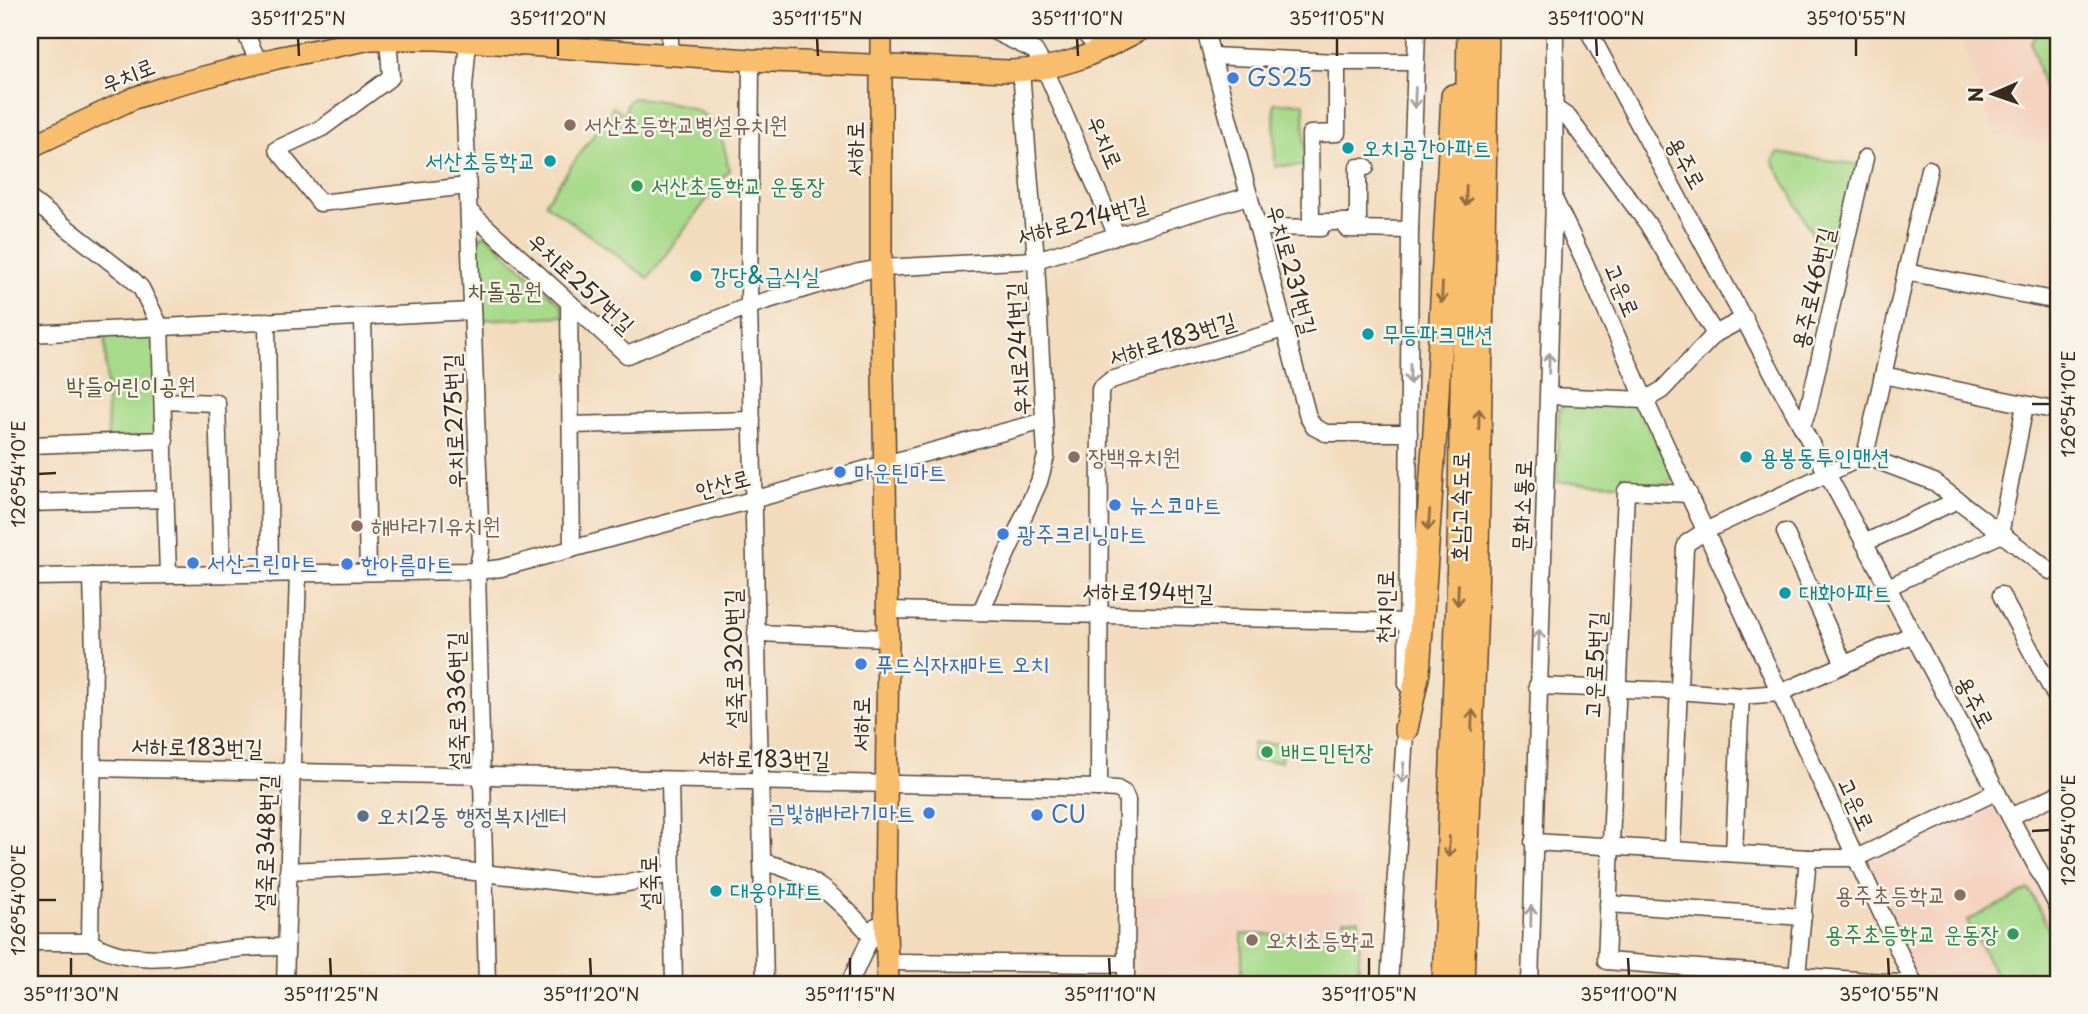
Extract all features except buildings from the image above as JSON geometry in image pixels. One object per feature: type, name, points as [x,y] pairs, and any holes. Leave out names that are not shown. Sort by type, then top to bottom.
[{"type":"highway","points":[[1406,729],[1418,671],[1435,432],[1455,54],[1459,30]]},
{"type":"highway","name":"호남고속도로","points":[[1444,984],[1457,610],[1469,30]]},
{"type":"highway","name":"호남고속도로","points":[[1462,984],[1476,604],[1487,30]]},
{"type":"main road","name":"서하로","points":[[881,30],[881,268],[888,610],[885,907],[888,984]]},
{"type":"main road","name":"우치로","points":[[30,147],[134,98],[346,37],[468,35],[751,60],[1021,71],[1074,62],[1140,30]]},
{"type":"street","points":[[244,30],[259,63]]},
{"type":"street","points":[[670,30],[670,53]]},
{"type":"street","name":"우치로","points":[[991,30],[1035,51],[1117,236]]},
{"type":"street","points":[[1080,30],[1102,50]]},
{"type":"street","name":"우치로231번길","points":[[1205,30],[1308,417],[1314,426],[1326,433],[1409,433]]},
{"type":"street","name":"천지인로","points":[[1389,984],[1406,729],[1410,230],[1418,30]]},
{"type":"street","name":"문화소통로","points":[[1530,984],[1537,686],[1549,396],[1555,30]]},
{"type":"street","name":"용주로","points":[[1588,30],[1745,318],[2058,907]]},
{"type":"street","name":"우치로275번길","points":[[468,35],[464,87],[481,551],[477,571]]},
{"type":"street","points":[[388,38],[391,77],[322,128],[277,149],[320,203],[467,186]]},
{"type":"street","points":[[1212,55],[1337,62],[1416,62]]},
{"type":"street","points":[[751,60],[749,306],[753,500]]},
{"type":"street","points":[[1337,62],[1337,133],[1310,134],[1311,222],[1358,222],[1358,167],[1366,167]]},
{"type":"street","name":"우치로241번길","points":[[981,611],[1044,465],[1046,447],[1036,260],[1021,71]]},
{"type":"street","points":[[1555,108],[1568,117],[1647,223],[1715,334]]},
{"type":"street","name":"용주로46번길","points":[[1802,426],[1810,406],[1865,158]]},
{"type":"street","points":[[1865,456],[1929,169]]},
{"type":"street","name":"서하로214번길","points":[[881,268],[1036,260],[1248,196]]},
{"type":"street","points":[[30,199],[131,278],[141,288],[160,326],[168,575]]},
{"type":"street","name":"고운로","points":[[1554,199],[1912,984]]},
{"type":"street","name":"우치로257번길","points":[[469,211],[627,355],[749,306]]},
{"type":"street","points":[[1257,227],[1410,230]]},
{"type":"street","points":[[749,306],[859,272],[881,268]]},
{"type":"street","points":[[1906,272],[2058,302]]},
{"type":"street","points":[[569,304],[572,549]]},
{"type":"street","points":[[35,334],[472,311]]},
{"type":"street","points":[[363,317],[368,572]]},
{"type":"street","points":[[1549,396],[1645,400],[1662,390],[1715,334],[1745,318]]},
{"type":"street","points":[[267,321],[270,574]]},
{"type":"street","name":"서하로183번길","points":[[93,768],[1099,788],[1100,389],[1105,382],[1111,380],[1284,329]]},
{"type":"street","points":[[1883,375],[2058,411]]},
{"type":"street","points":[[163,401],[217,403],[222,574]]},
{"type":"street","points":[[2000,535],[2025,405]]},
{"type":"street","points":[[572,425],[752,420]]},
{"type":"street","points":[[886,464],[1044,421]]},
{"type":"street","points":[[34,444],[164,440]]},
{"type":"street","points":[[1672,848],[1681,610],[1687,543],[1705,531],[1865,456],[1934,482],[2000,535],[2055,572]]},
{"type":"street","name":"안산로","points":[[30,577],[477,571],[501,568],[886,464]]},
{"type":"street","name":"고운로5번길","points":[[1689,494],[1626,491],[1606,961],[1912,984]]},
{"type":"street","points":[[30,503],[166,499]]},
{"type":"street","points":[[1864,543],[1958,499]]},
{"type":"street","name":"설죽로320번길","points":[[753,500],[765,984]]},
{"type":"street","points":[[1784,532],[1844,664]]},
{"type":"street","points":[[1888,587],[2000,535]]},
{"type":"street","name":"설죽로336번길","points":[[477,571],[487,984]]},
{"type":"street","name":"설죽로348번길","points":[[285,984],[298,573]]},
{"type":"street","points":[[90,942],[94,656],[92,576]]},
{"type":"street","points":[[2001,595],[2058,701]]},
{"type":"street","name":"서하로194번길","points":[[888,610],[1408,622]]},
{"type":"street","points":[[755,634],[888,638]]},
{"type":"street","points":[[1537,686],[1741,696],[1780,693],[1913,634]]},
{"type":"street","points":[[1734,853],[1741,696]]},
{"type":"street","name":"설죽로","points":[[670,780],[674,984]]},
{"type":"street","points":[[1099,788],[1117,789],[1125,793],[1127,800],[1126,984]]},
{"type":"street","name":"고운로","points":[[1856,858],[1996,792]]},
{"type":"street","points":[[2010,817],[2058,794]]},
{"type":"street","points":[[1533,842],[1808,858],[1856,858]]},
{"type":"street","points":[[1797,976],[1808,858]]},
{"type":"street","points":[[762,862],[787,868],[807,877],[837,900],[871,935]]},
{"type":"street","points":[[288,872],[401,865],[593,886],[623,884],[671,874]]},
{"type":"street","points":[[1608,904],[1803,917]]},
{"type":"street","points":[[849,984],[885,907]]},
{"type":"street","points":[[30,942],[90,942],[100,949],[118,954],[173,957],[249,948],[286,947]]},
{"type":"street","points":[[887,962],[1126,964]]},
{"type":"shaded area","points":[[1959,30],[2058,30],[2058,144],[1995,137]]},
{"type":"shaded area","name":"용주초등학교","points":[[1986,807],[1998,809],[2058,926],[2058,984],[1917,984],[1863,864]]},
{"type":"shaded area","name":"오치초등학교","points":[[1370,894],[1365,984],[1137,984],[1137,895]]},
{"type":"green space","points":[[2039,30],[2058,30],[2058,102],[2049,105],[2031,43]]},
{"type":"green space","name":"서산초등학교 운동장","points":[[633,98],[672,103],[698,111],[707,117],[719,133],[729,170],[648,278],[545,203],[613,107],[624,114],[628,102]]},
{"type":"green space","points":[[1274,103],[1304,103],[1305,166],[1275,166]]},
{"type":"green space","points":[[1778,153],[1861,165],[1832,271],[1773,161]]},
{"type":"green space","name":"차돌공원","points":[[485,234],[561,304],[564,316],[478,320],[474,242]]},
{"type":"green space","name":"박들어린이공원","points":[[155,333],[158,437],[108,438],[105,335]]},
{"type":"green space","points":[[1566,402],[1631,404],[1644,411],[1674,479],[1664,485],[1557,482],[1559,410]]},
{"type":"green space","name":"배드민턴장","points":[[1253,743],[1282,744],[1281,761],[1252,761]]},
{"type":"green space","name":"용주초등학교 운동장","points":[[2029,889],[2058,947],[2058,984],[2001,984],[1967,921]]},
{"type":"green space","points":[[1359,919],[1359,934],[1345,935],[1360,936],[1358,984],[1242,984],[1242,934],[1343,936],[1343,920]]},
{"type":"place","name":"GS25","points":[[1233,78]]},
{"type":"place","name":"서산초등학교병설유치원","points":[[570,125]]},
{"type":"place","name":"오치공간아파트","points":[[1348,148]]},
{"type":"place","name":"서산초등학교","points":[[550,161]]},
{"type":"place","name":"서산초등학교 운동장","points":[[637,186]]},
{"type":"place","name":"강당&급식실","points":[[696,276]]},
{"type":"place","name":"무등파크맨션","points":[[1368,334]]},
{"type":"place","name":"장백유치원","points":[[1074,457]]},
{"type":"place","name":"용봉동투인맨션","points":[[1746,457]]},
{"type":"place","name":"마운틴마트","points":[[840,472]]},
{"type":"place","name":"뉴스코마트","points":[[1115,505]]},
{"type":"place","name":"해바라기유치원","points":[[357,526]]},
{"type":"place","name":"광주크리닝마트","points":[[1003,534]]},
{"type":"place","name":"서산그린마트","points":[[193,563]]},
{"type":"place","name":"한아름마트","points":[[347,564]]},
{"type":"place","name":"대화아파트","points":[[1785,593]]},
{"type":"place","name":"푸드식자재마트 오치","points":[[861,664]]},
{"type":"place","name":"배드민턴장","points":[[1267,752]]},
{"type":"place","name":"금빛해바라기마트","points":[[929,813]]},
{"type":"place","name":"CU","points":[[1037,815]]},
{"type":"place","name":"오치2동 행정복지센터","points":[[363,816]]},
{"type":"place","name":"대웅아파트","points":[[716,891]]},
{"type":"place","name":"용주초등학교","points":[[1960,895]]},
{"type":"place","name":"용주초등학교 운동장","points":[[2013,934]]},
{"type":"place","name":"오치초등학교","points":[[1252,940]]}]
